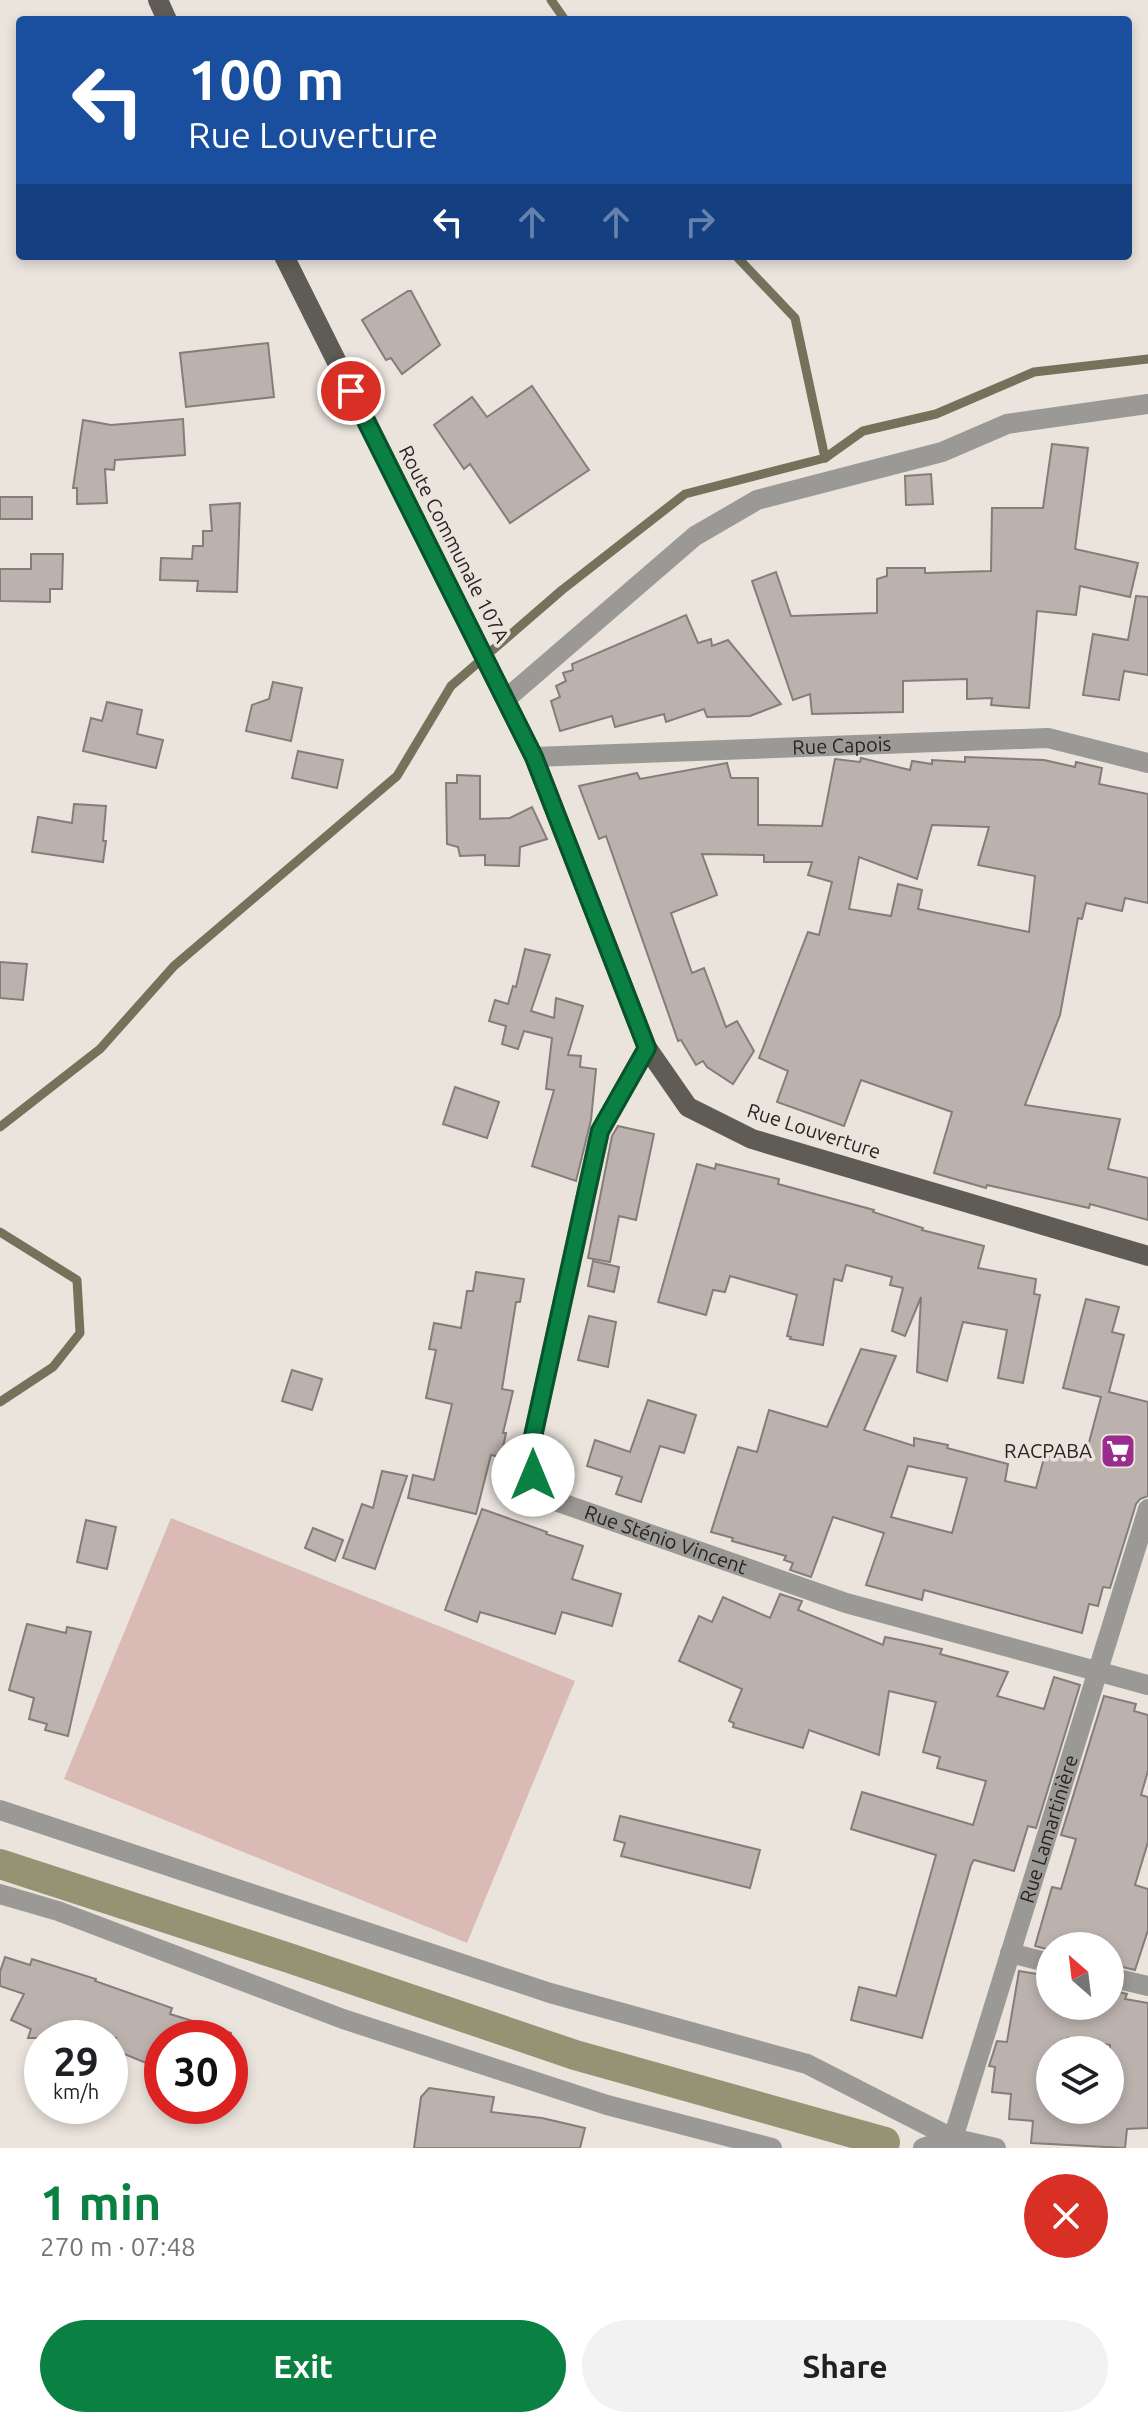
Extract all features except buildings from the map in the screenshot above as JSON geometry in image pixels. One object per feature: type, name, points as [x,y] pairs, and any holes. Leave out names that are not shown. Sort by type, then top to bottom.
[{"type":"main road","name":"Route Communale 107A","points":[[286,260],[501,691]]},
{"type":"main road","name":"Rue Louverture","points":[[501,691],[534,757],[647,1048],[688,1107],[752,1139],[1148,1256]]},
{"type":"street","points":[[501,691],[695,536],[757,500],[942,452],[1007,424],[1148,404]]},
{"type":"street","name":"Rue Capois","points":[[534,757],[1048,738],[1148,763]]},
{"type":"street","name":"Rue Sténio Vincent","points":[[647,1048],[600,1131],[530,1450],[533,1475],[547,1498],[846,1603],[1148,1685]]},
{"type":"street","name":"Rue Lamartinière","points":[[951,2143],[1148,1509]]},
{"type":"street","points":[[0,1810],[550,1993],[807,2064],[951,2143]]},
{"type":"street","points":[[0,1894],[58,1911],[343,2019],[607,2105],[772,2148]]},
{"type":"street","points":[[1010,1953],[1036,1960]]},
{"type":"street","points":[[1124,1980],[1148,1986]]},
{"type":"street","points":[[923,2148],[951,2143],[996,2148]]},
{"type":"shaded area","points":[[171,1518],[575,1681],[467,1943],[64,1779]]},
{"type":"waterway","points":[[551,0],[562,16]]},
{"type":"waterway","points":[[0,1127],[100,1049],[174,966],[397,776],[451,686],[562,590],[685,494],[825,458],[795,318],[740,260]]},
{"type":"waterway","points":[[825,458],[863,431],[936,414],[1034,372],[1148,359]]},
{"type":"waterway","points":[[0,1232],[77,1280],[80,1333],[53,1367],[0,1402]]},
{"type":"waterway","points":[[0,1864],[575,2055],[885,2142]]},
{"type":"place","name":"RACPABA","points":[[1118,1451]]},
{"type":"route","points":[[351,391],[534,757],[647,1048],[600,1131],[530,1450],[533,1475]]}]
